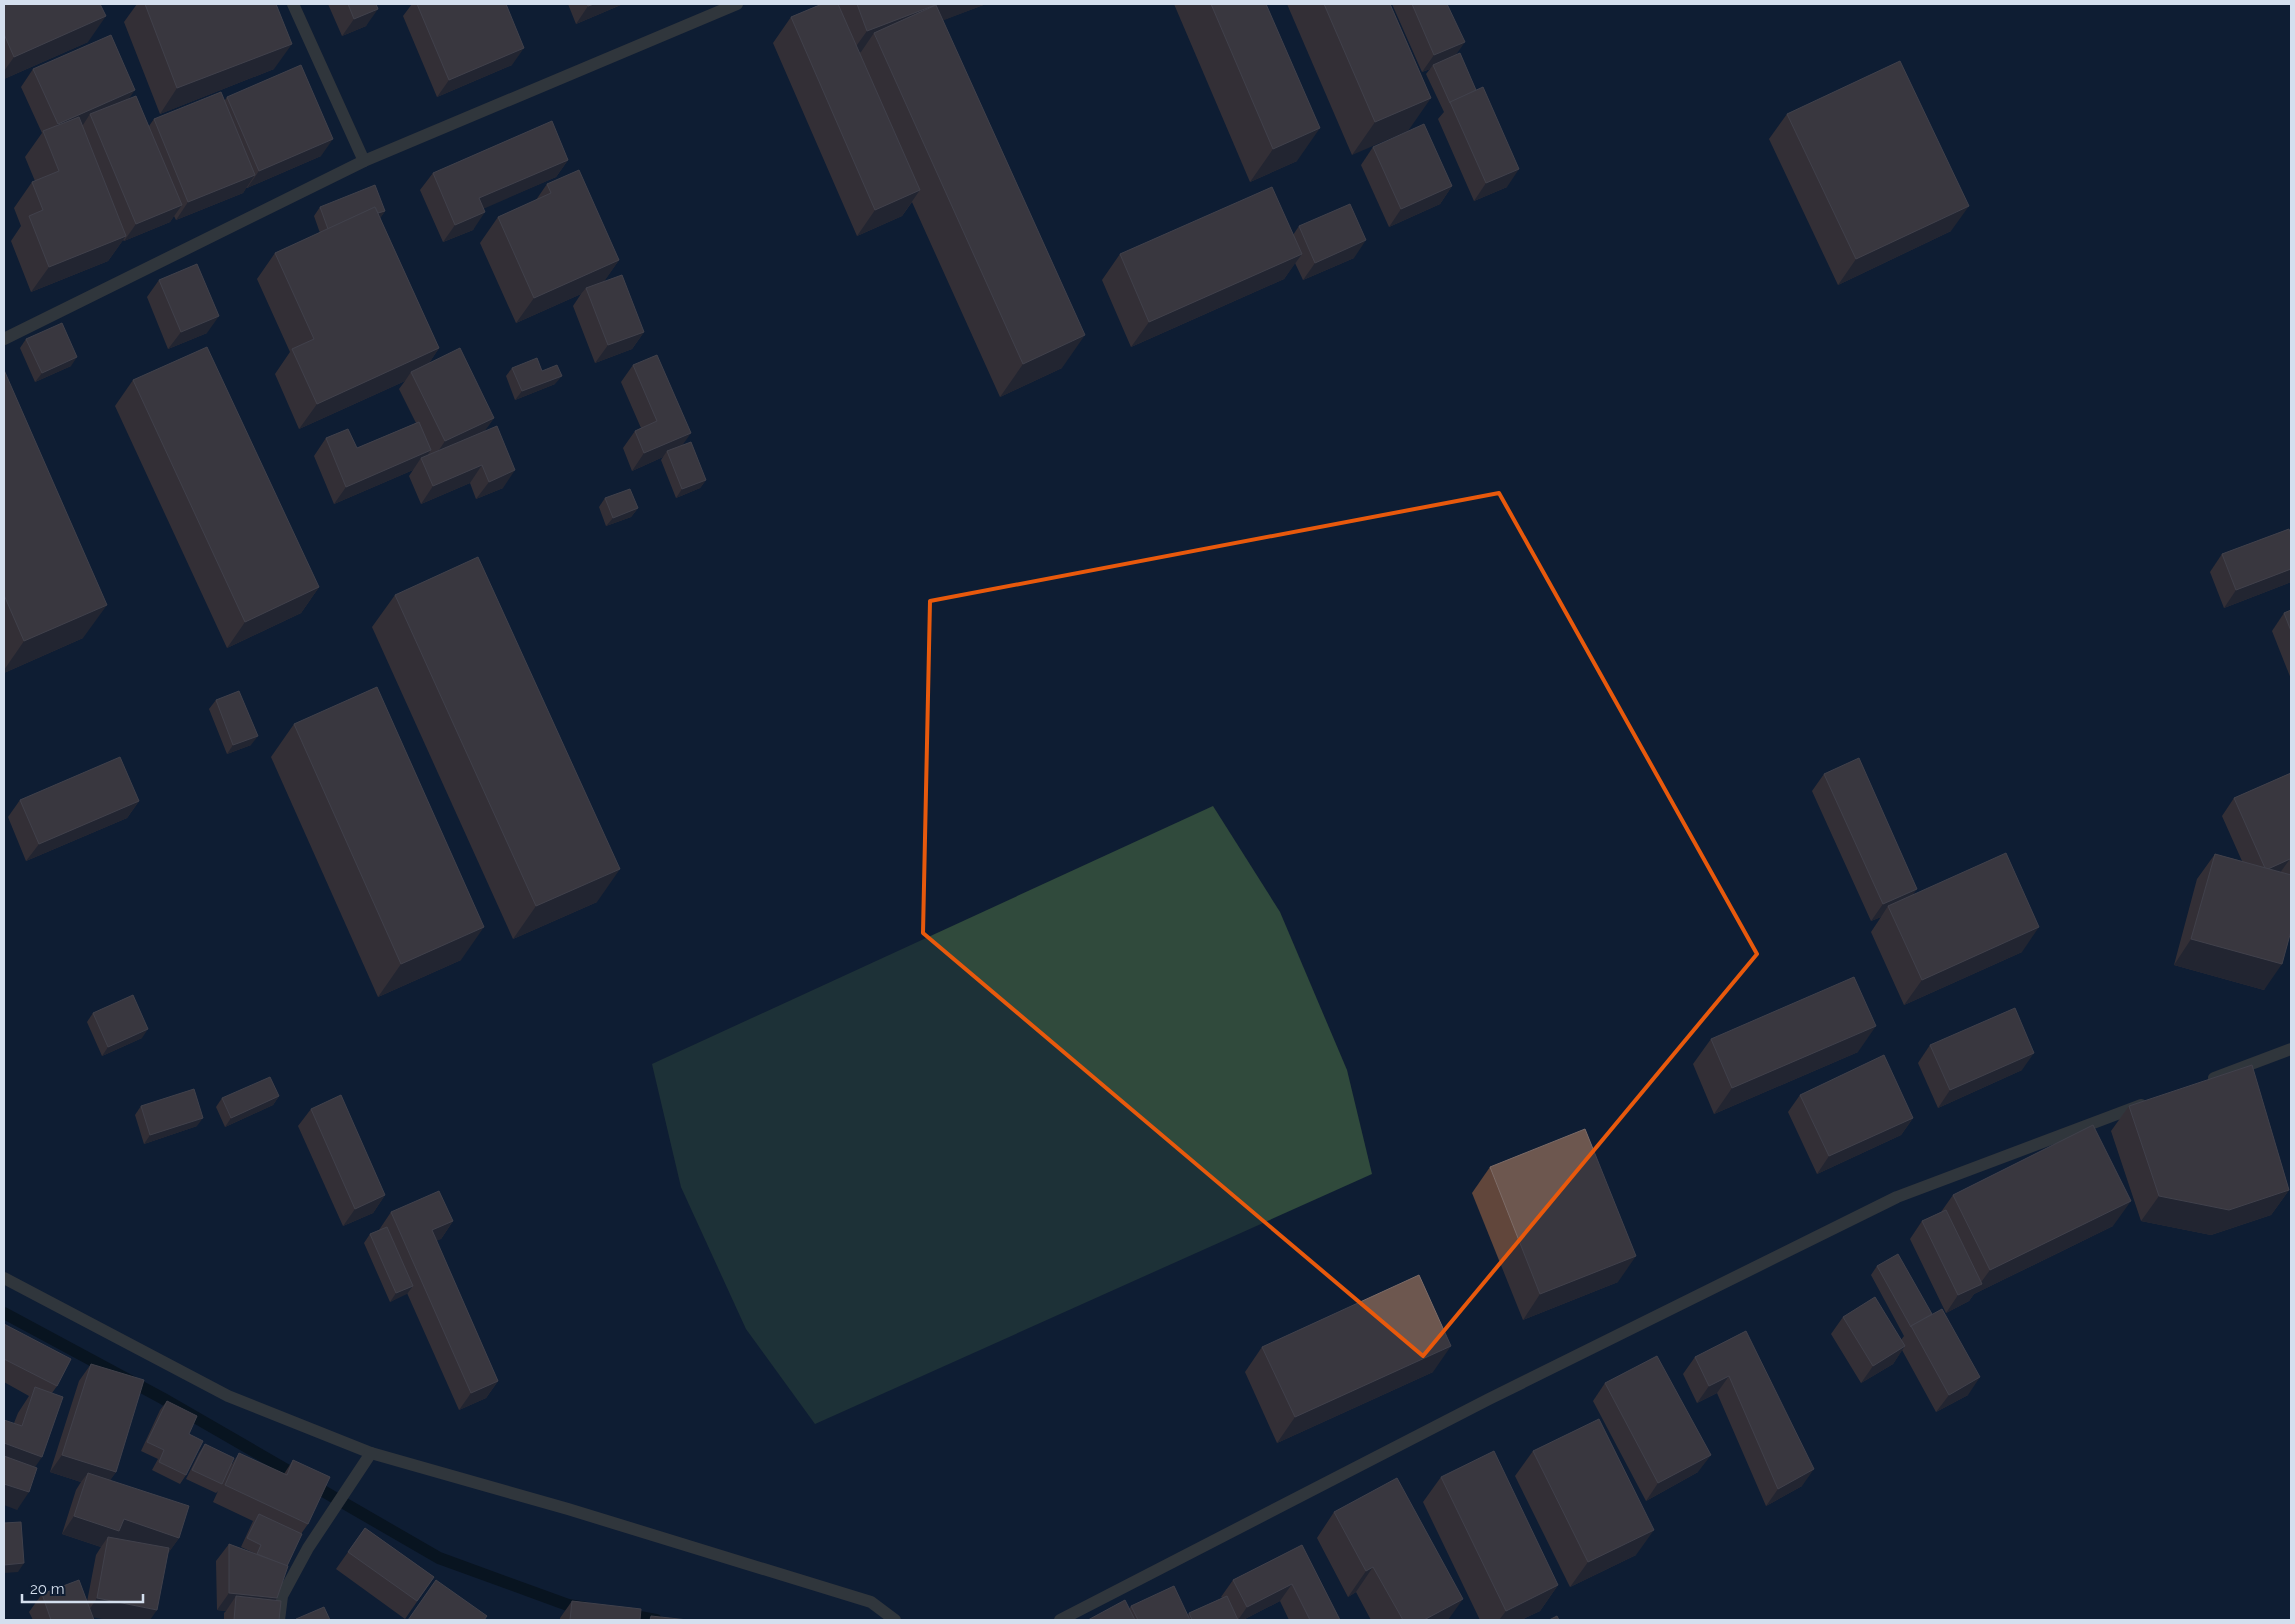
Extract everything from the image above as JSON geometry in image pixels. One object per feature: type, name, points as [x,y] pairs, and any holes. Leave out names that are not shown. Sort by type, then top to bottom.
[{"type":"street","points":[[293,4],[364,161]]},
{"type":"street","points":[[4,339],[364,161],[712,9],[736,4]]},
{"type":"street","points":[[2200,1083],[2291,1049]]},
{"type":"street","points":[[1060,1620],[1489,1399],[1898,1197],[2154,1100]]},
{"type":"street","points":[[4,1278],[228,1396],[372,1453],[568,1509],[872,1602],[895,1620]]},
{"type":"street","points":[[279,1620],[282,1596],[308,1548],[372,1453]]},
{"type":"highlighted area","points":[[1499,493],[1757,954],[1423,1356],[923,933],[930,601]]},
{"type":"green space","points":[[1213,806],[1280,912],[1347,1070],[1372,1174],[815,1424],[746,1329],[681,1187],[652,1064]]},
{"type":"building","points":[[4,4],[100,4],[106,16],[14,57],[4,34]]},
{"type":"building","points":[[145,4],[276,4],[292,44],[177,88]]},
{"type":"building","points":[[348,4],[376,4],[378,9],[354,19]]},
{"type":"building","points":[[417,4],[506,4],[524,48],[449,80]]},
{"type":"building","points":[[822,4],[838,4],[920,190],[875,210],[791,17]]},
{"type":"building","points":[[857,4],[938,4],[867,31]]},
{"type":"building","points":[[1211,4],[1266,4],[1320,128],[1273,149]]},
{"type":"building","points":[[1324,4],[1390,4],[1431,98],[1375,122]]},
{"type":"building","points":[[1412,4],[1447,4],[1465,42],[1434,55]]},
{"type":"building","points":[[936,5],[1085,335],[1023,364],[874,33]]},
{"type":"building","points":[[111,35],[135,90],[58,124],[33,69]]},
{"type":"building","points":[[1460,53],[1476,90],[1450,103],[1433,65]]},
{"type":"building","points":[[1900,61],[1969,206],[1856,259],[1787,114]]},
{"type":"building","points":[[301,65],[333,139],[259,171],[227,97]]},
{"type":"building","points":[[1483,87],[1519,169],[1486,183],[1450,102]]},
{"type":"building","points":[[221,92],[255,175],[188,202],[154,119]]},
{"type":"building","points":[[136,96],[182,205],[136,224],[90,114]]},
{"type":"building","points":[[79,117],[126,236],[49,267],[29,216],[43,210],[32,182],[59,171],[43,131]]},
{"type":"building","points":[[552,121],[568,160],[479,198],[485,212],[455,225],[433,173]]},
{"type":"building","points":[[1424,124],[1452,186],[1401,209],[1373,147]]},
{"type":"building","points":[[579,170],[619,260],[534,298],[498,217],[551,193],[547,184]]},
{"type":"building","points":[[375,185],[385,211],[378,213],[375,207],[328,229],[320,207]]},
{"type":"building","points":[[1272,187],[1302,254],[1149,322],[1120,254]]},
{"type":"building","points":[[1350,204],[1366,240],[1315,263],[1299,226]]},
{"type":"building","points":[[375,207],[439,348],[317,404],[292,349],[314,339],[275,253]]},
{"type":"building","points":[[197,264],[219,316],[181,332],[159,280]]},
{"type":"building","points":[[622,275],[644,332],[608,345],[586,288]]},
{"type":"building","points":[[62,323],[77,357],[42,373],[26,339]]},
{"type":"building","points":[[207,347],[319,587],[245,622],[133,380]]},
{"type":"building","points":[[460,348],[494,418],[445,441],[411,372]]},
{"type":"building","points":[[657,355],[691,433],[644,453],[635,431],[657,421],[633,365]]},
{"type":"building","points":[[537,358],[542,371],[557,365],[562,376],[522,391],[512,368]]},
{"type":"building","points":[[4,370],[107,605],[24,641],[4,595]]},
{"type":"building","points":[[419,422],[431,450],[346,487],[326,438],[348,429],[357,448]]},
{"type":"building","points":[[497,426],[515,470],[489,482],[482,465],[433,486],[421,458]]},
{"type":"building","points":[[691,442],[706,480],[682,489],[667,451]]},
{"type":"building","points":[[630,489],[638,508],[613,518],[605,498]]},
{"type":"building","points":[[2289,529],[2291,534],[2291,569],[2236,590],[2222,554]]},
{"type":"building","points":[[478,557],[620,869],[536,906],[395,595]]},
{"type":"building","points":[[2291,610],[2291,631],[2284,613]]},
{"type":"building","points":[[377,687],[484,927],[401,964],[294,724]]},
{"type":"building","points":[[239,691],[258,736],[233,745],[216,700]]},
{"type":"building","points":[[120,757],[139,801],[39,844],[20,800]]},
{"type":"building","points":[[1859,758],[1917,889],[1883,904],[1824,774]]},
{"type":"building","points":[[2291,773],[2291,863],[2290,859],[2268,869],[2265,868],[2234,798]]},
{"type":"building","points":[[2006,853],[2039,927],[1922,980],[1888,906]]},
{"type":"building","points":[[2215,854],[2291,875],[2291,931],[2282,964],[2191,939]]},
{"type":"building","points":[[1854,977],[1876,1026],[1732,1088],[1711,1039]]},
{"type":"building","points":[[133,995],[148,1029],[108,1047],[93,1013]]},
{"type":"building","points":[[2015,1008],[2034,1053],[1950,1090],[1930,1045]]},
{"type":"building","points":[[1884,1055],[1913,1118],[1829,1156],[1800,1095]]},
{"type":"building","points":[[2252,1065],[2289,1190],[2229,1210],[2159,1196],[2129,1106]]},
{"type":"building","points":[[270,1077],[279,1096],[231,1118],[222,1098]]},
{"type":"building","points":[[194,1089],[203,1118],[150,1135],[141,1106]]},
{"type":"building","points":[[341,1095],[385,1195],[355,1209],[311,1109]]},
{"type":"building","points":[[2093,1125],[2131,1201],[1990,1270],[1953,1195]]},
{"type":"building","points":[[1585,1129],[1636,1256],[1540,1294],[1490,1167]]},
{"type":"building","points":[[439,1191],[453,1221],[432,1230],[498,1381],[471,1393],[391,1212]]},
{"type":"building","points":[[1946,1210],[1982,1284],[1958,1295],[1922,1221]]},
{"type":"building","points":[[387,1227],[413,1286],[396,1293],[370,1234]]},
{"type":"building","points":[[1898,1254],[1932,1314],[1911,1327],[1877,1266]]},
{"type":"building","points":[[1419,1275],[1451,1346],[1295,1417],[1262,1347]]},
{"type":"building","points":[[1875,1297],[1905,1346],[1873,1366],[1843,1317]]},
{"type":"building","points":[[1942,1309],[1980,1377],[1949,1395],[1911,1326]]},
{"type":"building","points":[[4,1324],[71,1359],[57,1386],[4,1359]]},
{"type":"building","points":[[1746,1331],[1814,1469],[1778,1489],[1729,1376],[1709,1386],[1695,1357]]},
{"type":"building","points":[[1657,1356],[1711,1455],[1658,1483],[1605,1383]]},
{"type":"building","points":[[91,1364],[144,1380],[116,1472],[62,1455]]},
{"type":"building","points":[[35,1387],[63,1397],[42,1457],[4,1443],[4,1420],[22,1426]]},
{"type":"building","points":[[167,1401],[197,1416],[189,1434],[203,1441],[186,1475],[159,1462],[164,1450],[147,1442]]},
{"type":"building","points":[[1599,1419],[1654,1530],[1588,1562],[1533,1451]]},
{"type":"building","points":[[205,1444],[234,1458],[222,1484],[192,1470]]},
{"type":"building","points":[[1494,1451],[1558,1585],[1506,1611],[1441,1477]]},
{"type":"building","points":[[239,1453],[287,1475],[293,1460],[330,1477],[308,1524],[225,1485]]},
{"type":"building","points":[[4,1456],[37,1468],[29,1492],[4,1484]]},
{"type":"building","points":[[88,1473],[189,1506],[179,1538],[124,1519],[119,1531],[74,1516]]},
{"type":"building","points":[[1397,1478],[1463,1599],[1424,1620],[1403,1620],[1373,1567],[1366,1571],[1334,1512]]},
{"type":"building","points":[[259,1514],[302,1534],[287,1566],[257,1554],[261,1545],[247,1538]]},
{"type":"building","points":[[21,1522],[24,1563],[4,1565],[4,1523]]},
{"type":"building","points":[[365,1528],[434,1577],[417,1601],[348,1552]]},
{"type":"building","points":[[108,1537],[169,1548],[157,1610],[97,1598]]},
{"type":"building","points":[[229,1544],[288,1566],[277,1598],[229,1593]]},
{"type":"building","points":[[1302,1545],[1340,1620],[1310,1620],[1292,1584],[1247,1607],[1233,1580]]},
{"type":"building","points":[[79,1580],[94,1620],[51,1620],[42,1594]]},
{"type":"building","points":[[436,1580],[487,1616],[484,1620],[408,1620]]},
{"type":"building","points":[[1174,1586],[1190,1620],[1138,1620],[1131,1606]]},
{"type":"building","points":[[236,1596],[281,1601],[279,1620],[234,1620]]},
{"type":"building","points":[[1227,1596],[1238,1620],[1192,1620],[1189,1613]]},
{"type":"building","points":[[1125,1600],[1135,1620],[1088,1620]]},
{"type":"building","points":[[572,1601],[641,1609],[640,1620],[570,1620]]},
{"type":"building","points":[[324,1607],[330,1620],[296,1619]]},
{"type":"building","points":[[651,1616],[688,1620],[650,1620]]},
{"type":"building","points":[[1557,1616],[1559,1620],[1549,1620]]},
{"type":"waterway","points":[[4,1313],[162,1398],[439,1558],[568,1605],[586,1608]]},
{"type":"waterway","points":[[623,1614],[656,1620]]}]
